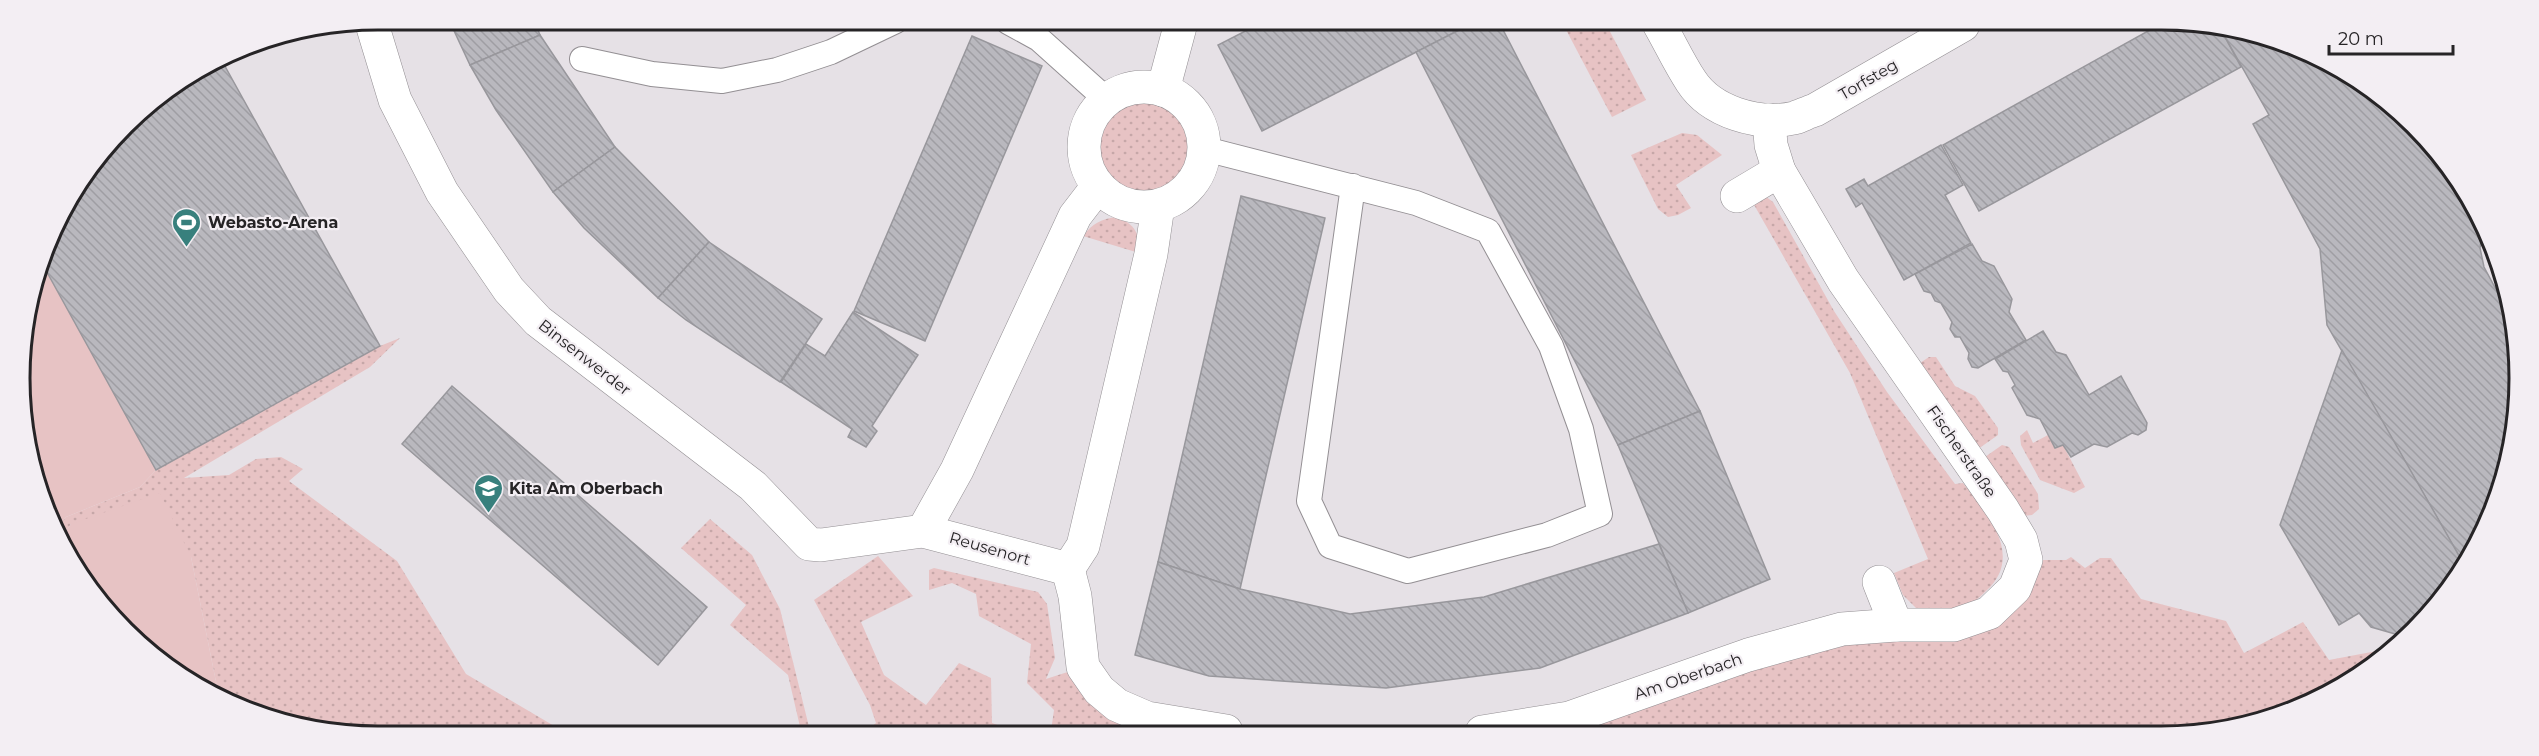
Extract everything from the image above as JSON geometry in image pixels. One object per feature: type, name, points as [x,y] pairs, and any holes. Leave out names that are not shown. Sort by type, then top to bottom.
[{"type":"street","name":"Binsenwerder","points":[[374,30],[395,100],[442,192],[509,290],[538,321],[753,486],[809,544],[821,545],[923,531]]},
{"type":"street","points":[[1163,90],[1179,30]]},
{"type":"street","points":[[1662,30],[1691,81],[1702,94],[1723,108],[1748,117],[1769,120]]},
{"type":"street","name":"Torfsteg","points":[[1769,120],[1793,118],[1815,110],[1956,30]]},
{"type":"street","points":[[1143,87],[1163,90],[1180,99],[1193,113],[1202,130],[1205,149],[1201,168],[1191,186],[1176,199],[1158,206],[1141,208],[1125,205],[1110,197],[1098,186],[1088,170],[1084,151],[1086,132],[1094,114],[1107,100],[1124,90],[1143,87]]},
{"type":"street","name":"Fischerstraße","points":[[1769,120],[1771,145],[1779,171],[1844,280],[2003,510],[2021,540],[2026,560],[2015,588],[1989,613],[1954,625],[1896,625]]},
{"type":"street","points":[[1737,196],[1779,171]]},
{"type":"street","name":"Reusenort","points":[[1068,569],[923,531],[957,470],[1075,216],[1098,186]]},
{"type":"street","points":[[1158,206],[1151,254],[1083,546],[1068,569],[1075,596],[1083,667],[1099,690],[1117,705],[1147,718],[1196,726]]},
{"type":"street","points":[[1879,582],[1896,625]]},
{"type":"street","name":"Am Oberbach","points":[[1519,726],[1569,718],[1748,655],[1842,629],[1896,625]]},
{"type":"lane","points":[[582,59],[652,74],[722,81],[788,67],[831,52],[877,30]]},
{"type":"lane","points":[[1023,30],[1039,39],[1107,100]]},
{"type":"lane","points":[[1205,149],[1353,186],[1416,203],[1488,231],[1551,346],[1581,429],[1600,514],[1547,535],[1408,571],[1330,546],[1309,501],[1353,186]]},
{"type":"shaded area","points":[[1566,30],[1609,30],[1646,100],[1612,117]]},
{"type":"shaded area","name":"Webasto-Arena","points":[[225,66],[380,346],[156,470],[140,487],[66,517],[61,522],[48,490],[37,446],[31,401],[33,333],[48,266],[77,204],[116,149],[166,102]]},
{"type":"shaded area","points":[[1144,103],[1161,107],[1176,117],[1186,132],[1190,149],[1186,166],[1176,181],[1161,191],[1144,195],[1127,191],[1112,181],[1102,166],[1098,149],[1102,132],[1112,117],[1127,107]]},
{"type":"shaded area","points":[[1682,133],[1697,135],[1722,155],[1676,185],[1691,208],[1668,217],[1658,209],[1631,155]]},
{"type":"shaded area","points":[[1765,196],[1773,202],[1834,311],[1887,392],[1955,484],[1963,483],[1991,521],[2002,549],[2002,564],[1997,578],[1974,602],[1959,609],[1917,609],[1903,595],[1894,573],[1928,559],[1850,373],[1753,203]]},
{"type":"shaded area","points":[[1117,217],[1135,230],[1139,241],[1139,253],[1083,236],[1098,222]]},
{"type":"shaded area","points":[[400,338],[370,367],[184,478],[229,475],[256,459],[281,457],[303,469],[289,481],[397,561],[466,674],[554,726],[355,725],[288,714],[245,700],[217,686],[191,557],[71,524],[66,531],[61,522],[66,517],[140,487],[156,470],[380,346]]},
{"type":"shaded area","points":[[1929,357],[1936,357],[1955,386],[1975,396],[1998,428],[1998,435],[1978,449],[1917,365]]},
{"type":"shaded area","points":[[2027,430],[2033,443],[2048,435],[2055,448],[2063,445],[2085,487],[2074,493],[2040,480],[2021,445],[2020,436]]},
{"type":"shaded area","points":[[2002,445],[2009,447],[2038,494],[2039,509],[2032,515],[2023,516],[1985,457]]},
{"type":"shaded area","points":[[160,493],[191,557],[217,686],[166,654],[116,607],[89,571],[66,532],[71,524]]},
{"type":"shaded area","points":[[710,519],[752,555],[780,609],[809,726],[800,726],[788,675],[730,625],[746,605],[681,548]]},
{"type":"shaded area","points":[[878,556],[913,596],[861,622],[884,675],[926,705],[959,663],[991,678],[992,723],[1000,726],[872,726],[876,723],[870,705],[814,600]]},
{"type":"shaded area","points":[[2071,557],[2085,568],[2100,558],[2111,558],[2141,599],[2226,621],[2244,653],[2303,622],[2329,660],[2377,651],[2335,679],[2294,700],[2229,719],[2184,725],[1503,726],[1748,655],[1954,625],[2026,560],[2066,560]]},
{"type":"shaded area","points":[[934,568],[1038,592],[1047,604],[1055,658],[1046,679],[1083,667],[1099,690],[1211,726],[1052,726],[1054,710],[1027,683],[1031,644],[979,616],[976,594],[952,583],[929,590],[929,570]]},
{"type":"building","points":[[454,30],[538,30],[540,35],[470,65]]},
{"type":"building","points":[[1247,30],[1459,30],[1262,131],[1218,45]]},
{"type":"building","points":[[1459,30],[1503,30],[1700,411],[1618,445],[1416,52]]},
{"type":"building","points":[[2150,30],[2184,31],[2224,36],[2241,67],[1979,211],[1943,145]]},
{"type":"building","points":[[540,35],[615,147],[553,192],[496,110],[470,65]]},
{"type":"building","points":[[972,36],[1042,66],[925,341],[854,311]]},
{"type":"building","points":[[2225,36],[2273,48],[2294,56],[2335,77],[2373,102],[2407,132],[2437,166],[2462,204],[2481,241],[2480,248],[2484,267],[2498,294],[2506,333],[2508,401],[2502,446],[2491,490],[2473,532],[2459,556],[2327,325],[2320,249],[2253,124],[2269,115]]},
{"type":"building","name":"Webasto-Arena","points":[[225,66],[380,346],[156,470],[47,271],[56,245],[77,204],[116,149],[166,102]]},
{"type":"building","points":[[1941,145],[1963,185],[1945,195],[1971,243],[1904,280],[1862,203],[1856,207],[1846,189],[1864,179],[1868,186]]},
{"type":"building","points":[[615,147],[709,242],[658,298],[584,228],[553,192]]},
{"type":"building","points":[[1241,196],[1325,218],[1240,589],[1158,562]]},
{"type":"building","points":[[709,242],[822,319],[780,382],[686,320],[658,298]]},
{"type":"building","points":[[1972,244],[1982,261],[1994,266],[2012,299],[2009,312],[2026,340],[1978,368],[1972,367],[1968,359],[1969,353],[1960,337],[1955,337],[1950,329],[1952,322],[1941,303],[1935,301],[1931,293],[1924,291],[1915,274]]},
{"type":"building","points":[[853,312],[918,355],[872,426],[877,431],[866,447],[848,437],[852,429],[781,382],[806,344],[825,356]]},
{"type":"building","points":[[2043,331],[2056,352],[2066,355],[2089,395],[2121,376],[2147,423],[2146,430],[2138,435],[2132,433],[2107,447],[2094,444],[2071,457],[2063,445],[2055,448],[2040,419],[2027,415],[2012,388],[2015,385],[2008,372],[2003,371],[1995,359]]},
{"type":"building","points":[[2342,350],[2459,556],[2437,590],[2397,633],[2371,627],[2359,613],[2339,625],[2280,525]]},
{"type":"building","points":[[452,386],[707,607],[658,665],[402,444]]},
{"type":"building","points":[[1700,411],[1770,579],[1688,613],[1618,445]]},
{"type":"building","points":[[1659,544],[1688,613],[1540,668],[1386,688],[1209,676],[1135,655],[1158,562],[1240,589],[1350,614],[1484,597]]},
{"type":"place","name":"Webasto-Arena","points":[[187,248]]},
{"type":"place","name":"Kita Am Oberbach","points":[[488,514]]}]
